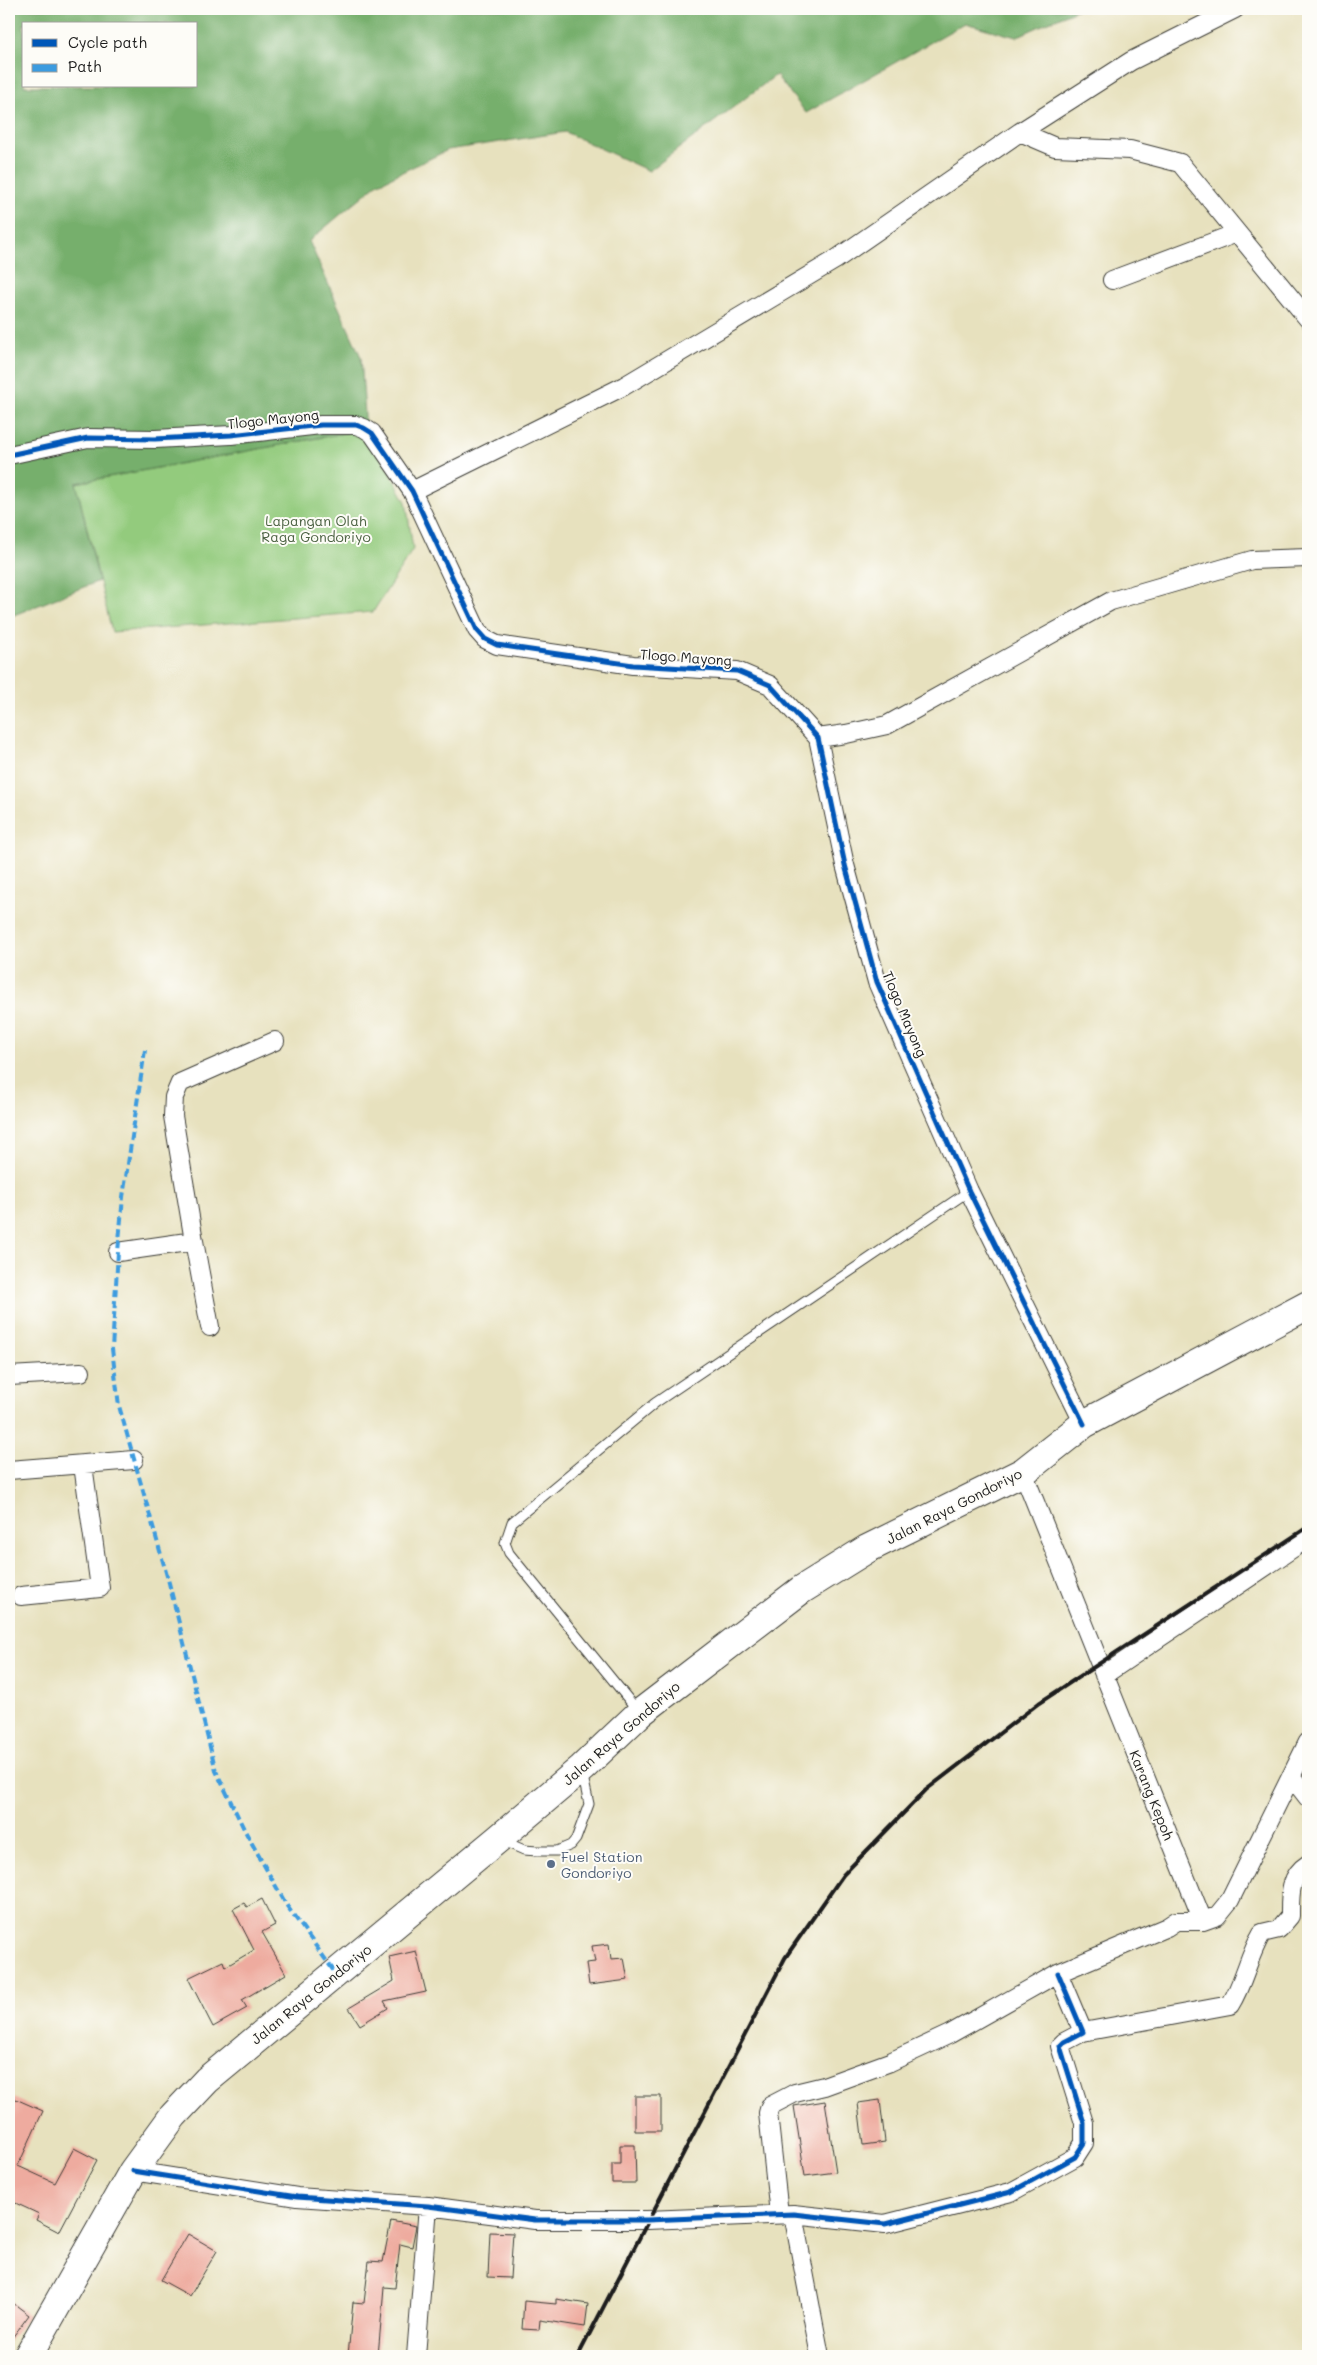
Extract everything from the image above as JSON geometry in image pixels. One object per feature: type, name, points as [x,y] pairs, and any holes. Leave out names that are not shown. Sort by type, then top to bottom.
[{"type":"highway","name":"Jalan Raya Gondoriyo","points":[[28,2356],[133,2171],[173,2116],[207,2080],[582,1768],[640,1714],[809,1585],[867,1549],[1023,1472],[1084,1424],[1308,1306]]},
{"type":"street","points":[[412,491],[624,386],[835,260],[1020,132],[1131,61],[1235,9]]},
{"type":"street","points":[[1020,132],[1055,146],[1130,150],[1180,163],[1308,319]]},
{"type":"street","points":[[1112,280],[1237,233]]},
{"type":"street","name":"Tlogo Mayong","points":[[9,455],[88,438],[155,439],[231,435],[321,425],[356,425],[372,433],[412,491],[461,601],[484,639],[497,645],[633,665],[737,671],[770,685],[818,738],[846,865],[878,982],[969,1191],[1084,1424]]},
{"type":"street","points":[[818,738],[887,725],[1111,602],[1252,560],[1308,558]]},
{"type":"street","points":[[210,1327],[173,1116],[174,1097],[180,1083],[275,1041]]},
{"type":"street","points":[[118,1252],[194,1241]]},
{"type":"street","points":[[9,1376],[81,1372]]},
{"type":"street","points":[[9,1470],[134,1460]]},
{"type":"street","points":[[21,1596],[100,1588],[83,1464]]},
{"type":"street","name":"Karang Kepoh","points":[[1023,1472],[1203,1921]]},
{"type":"street","points":[[1104,1675],[1308,1538]]},
{"type":"street","points":[[820,2356],[786,2214],[768,2113],[770,2106],[795,2093],[824,2086],[890,2062],[950,2034],[1058,1973],[1167,1927],[1176,1921],[1203,1921],[1217,1916],[1230,1900],[1308,1742]]},
{"type":"street","points":[[1291,1776],[1308,1798]]},
{"type":"street","points":[[133,2171],[297,2197],[428,2206],[535,2220],[647,2220],[786,2214],[885,2224],[1011,2192],[1075,2157],[1084,2143],[1084,2123],[1060,2046],[1083,2032],[1230,2005],[1236,1996],[1253,1948],[1262,1933],[1279,1929],[1290,1916],[1290,1895],[1293,1878],[1308,1864]]},
{"type":"street","points":[[1058,1973],[1083,2032]]},
{"type":"street","points":[[416,2356],[428,2206]]},
{"type":"lane","points":[[640,1714],[509,1552],[505,1543],[512,1522],[656,1404],[969,1191]]},
{"type":"lane","points":[[498,1839],[524,1850],[557,1851],[571,1846],[576,1839],[589,1804],[582,1768]]},
{"type":"green space","points":[[9,9],[1078,9],[1016,37],[965,23],[806,113],[776,75],[649,171],[565,132],[448,150],[377,184],[309,241],[361,357],[366,429],[76,483],[99,581],[9,617]]},
{"type":"green space","name":"Lapangan Olah Raga Gondoriyo","points":[[366,429],[406,502],[413,549],[373,612],[112,632],[76,483]]},
{"type":"building","points":[[262,1899],[275,1925],[262,1932],[286,1974],[242,2000],[247,2008],[213,2027],[188,1978],[223,1961],[225,1967],[254,1950],[233,1909],[244,1903],[247,1907]]},
{"type":"building","points":[[609,1944],[611,1959],[624,1958],[628,1980],[589,1985],[586,1963],[595,1962],[592,1946]]},
{"type":"building","points":[[416,1951],[426,1992],[384,2001],[388,2008],[360,2025],[349,2008],[394,1981],[389,1957]]},
{"type":"building","points":[[9,2096],[43,2111],[18,2166],[55,2183],[74,2148],[97,2160],[59,2232],[36,2220],[39,2214],[9,2200]]},
{"type":"building","points":[[635,2096],[661,2096],[661,2131],[635,2131]]},
{"type":"building","points":[[880,2100],[885,2142],[863,2145],[858,2103]]},
{"type":"building","points":[[825,2101],[836,2172],[805,2176],[794,2106]]},
{"type":"building","points":[[620,2145],[635,2145],[636,2183],[612,2183],[612,2164],[620,2164]]},
{"type":"building","points":[[391,2221],[416,2226],[412,2247],[400,2244],[395,2288],[384,2287],[378,2356],[348,2356],[353,2302],[364,2303],[369,2261],[383,2262]]},
{"type":"building","points":[[490,2232],[513,2233],[510,2278],[488,2277]]},
{"type":"building","points":[[188,2234],[217,2251],[190,2296],[161,2280]]},
{"type":"building","points":[[556,2299],[588,2304],[585,2327],[540,2320],[539,2330],[522,2329],[524,2301],[556,2304]]},
{"type":"building","points":[[9,2300],[29,2315],[9,2342]]},
{"type":"railway","points":[[578,2356],[785,1958],[843,1875],[926,1790],[1039,1703],[1308,1527]]},
{"type":"marked path","points":[[145,1050],[123,1197],[118,1252],[112,1349],[119,1406],[169,1583],[216,1771],[245,1831],[287,1906],[336,1974]]},
{"type":"cycle path","points":[[9,455],[88,438],[155,439],[231,435],[321,425],[356,425],[372,433],[412,491],[477,630],[485,639],[497,645],[633,665],[737,671],[770,685],[818,738],[845,865],[877,982],[969,1191],[1084,1424]]},
{"type":"cycle path","points":[[133,2171],[297,2197],[428,2206],[535,2220],[647,2220],[793,2214],[885,2224],[1011,2192],[1075,2157],[1084,2143],[1084,2123],[1060,2046],[1083,2032],[1058,1973]]},
{"type":"place","name":"Fuel Station Gondoriyo","points":[[551,1864]]}]
